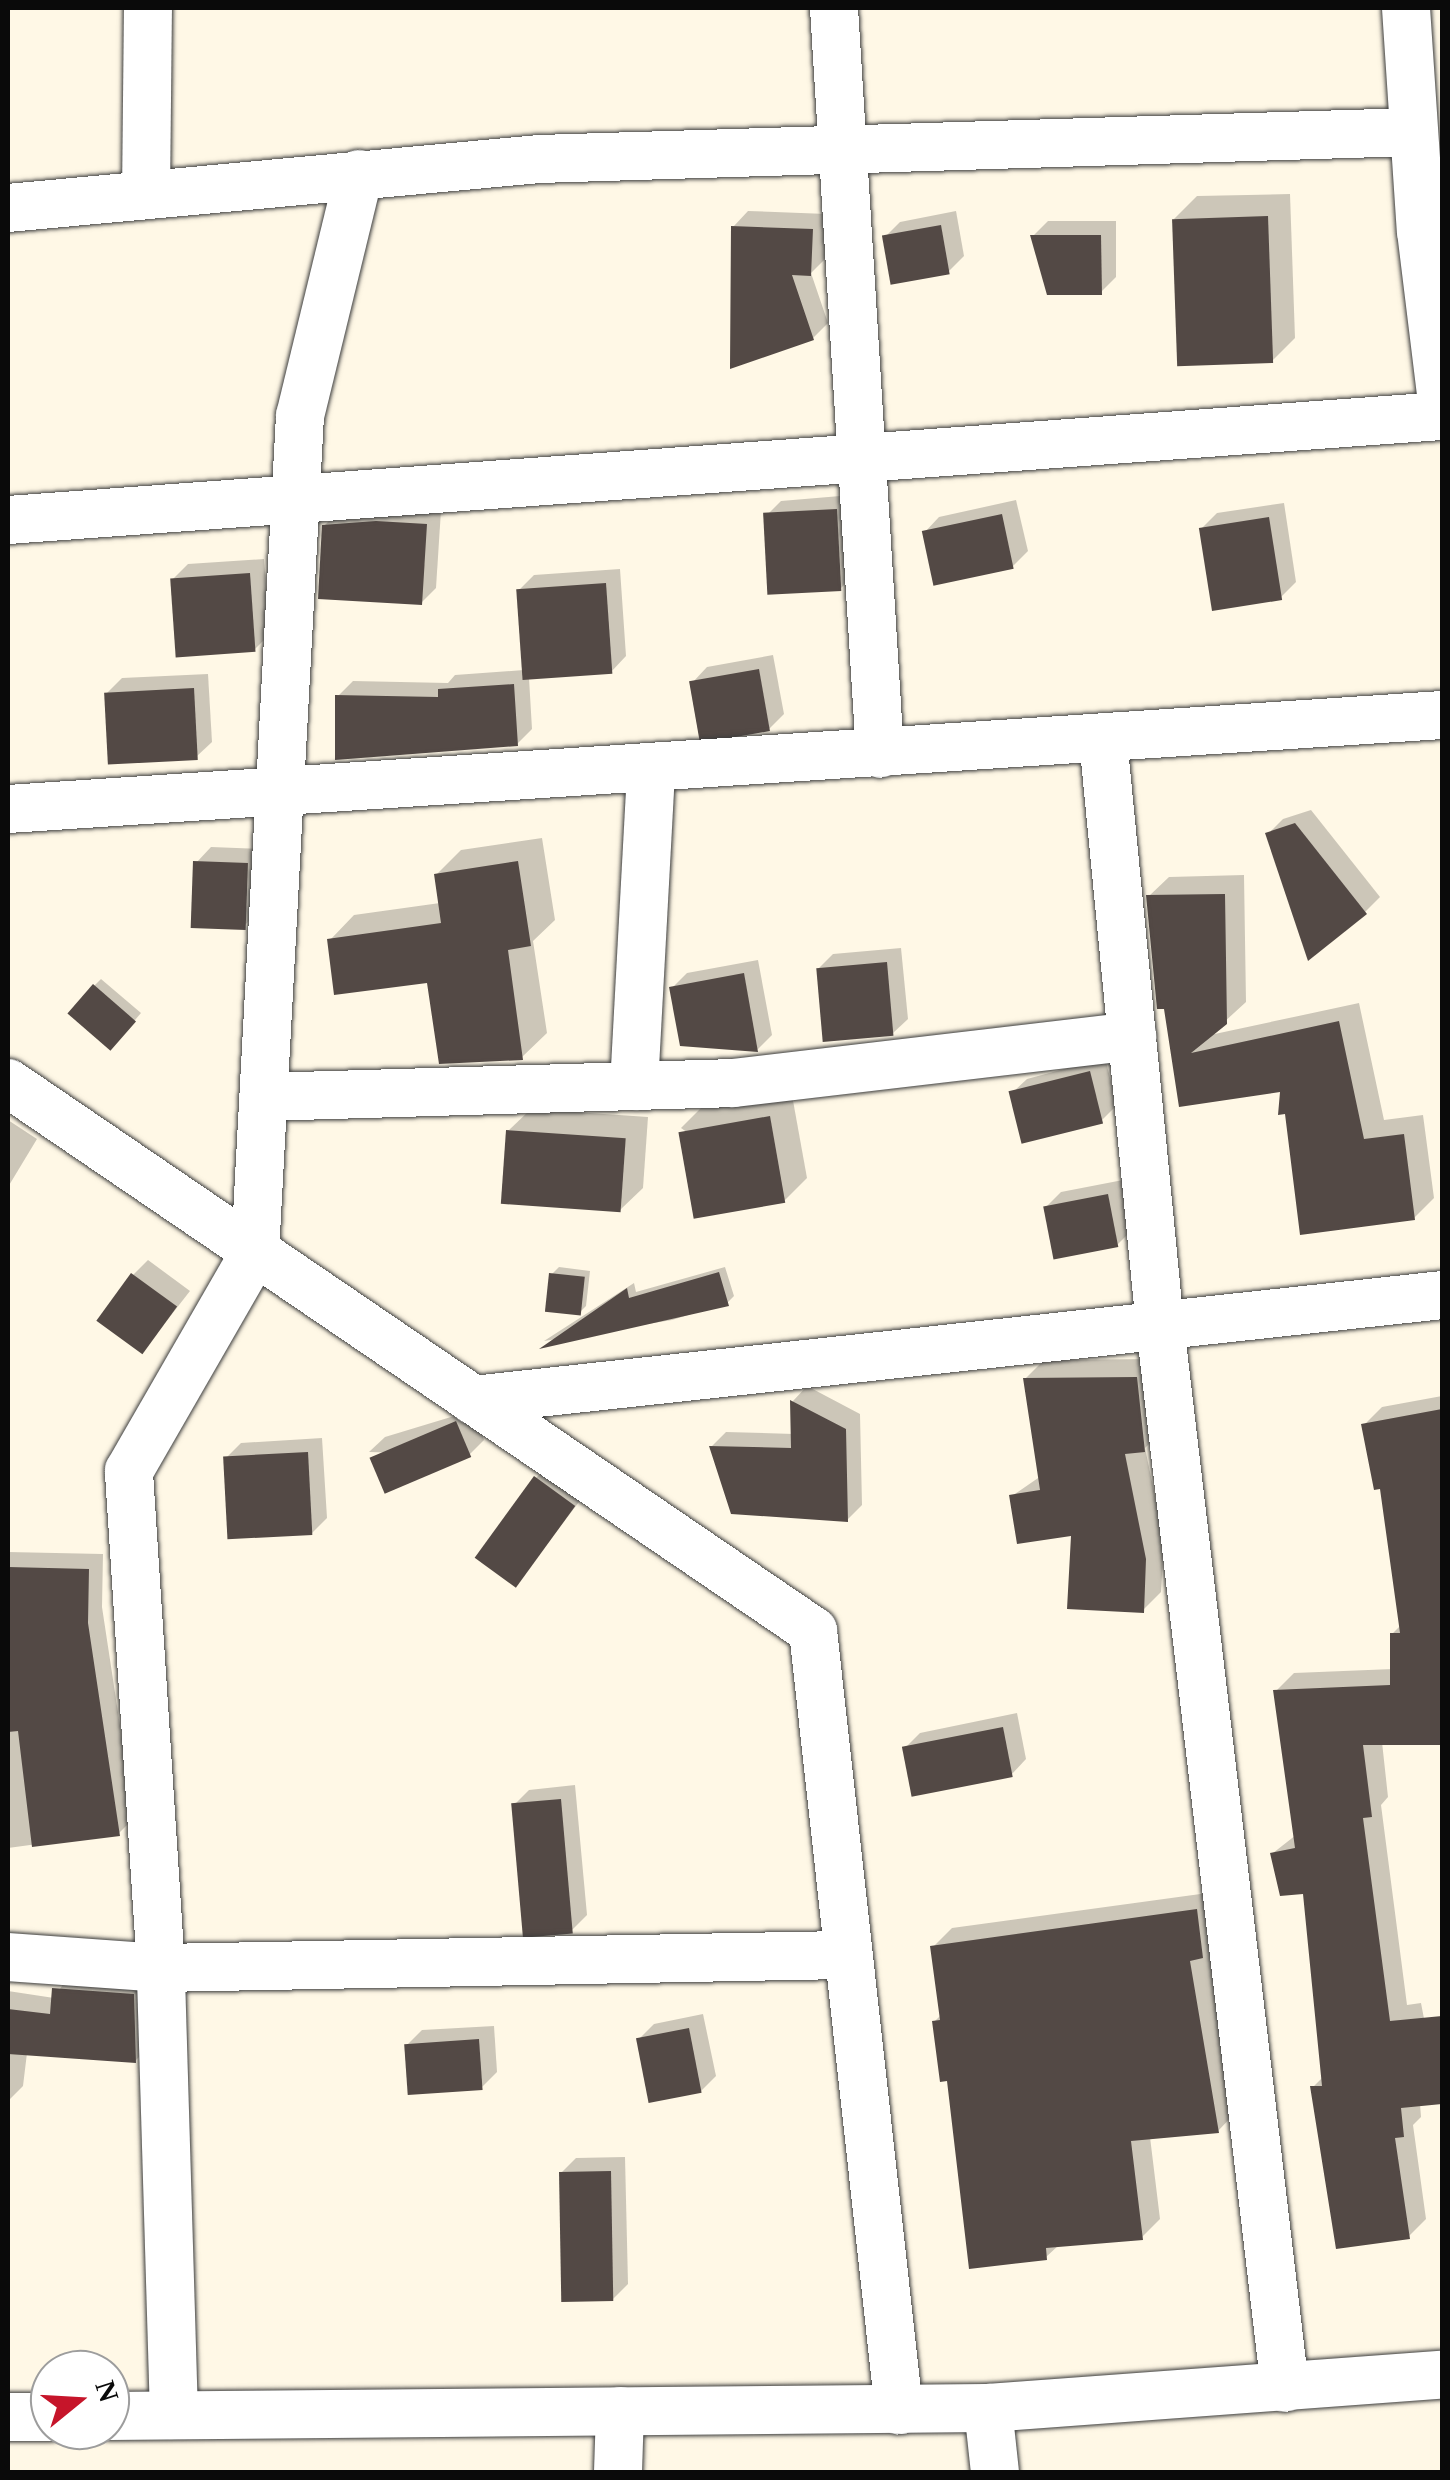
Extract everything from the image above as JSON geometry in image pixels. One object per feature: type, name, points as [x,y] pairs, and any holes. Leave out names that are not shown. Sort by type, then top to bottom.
[{"type":"street","points":[[146,195],[148,8]]},
{"type":"street","points":[[834,8],[880,754]]},
{"type":"street","points":[[1406,8],[1414,132],[1442,402]]},
{"type":"street","points":[[8,208],[540,159],[1414,132]]},
{"type":"street","points":[[174,2416],[161,1968],[128,1472],[255,1252],[300,416],[359,174]]},
{"type":"street","points":[[8,520],[1442,416]]},
{"type":"street","points":[[8,809],[280,796],[1442,715]]},
{"type":"street","points":[[1103,739],[1160,1326],[1284,2388]]},
{"type":"street","points":[[634,1086],[651,770]]},
{"type":"street","points":[[264,1096],[733,1084],[1132,1036]]},
{"type":"street","points":[[8,1083],[813,1631],[899,2410]]},
{"type":"street","points":[[473,1400],[1442,1295]]},
{"type":"street","points":[[8,1957],[161,1968],[847,1955]]},
{"type":"street","points":[[130,2416],[988,2408],[1442,2375]]},
{"type":"street","points":[[988,2408],[996,2472]]},
{"type":"street","points":[[618,2472],[620,2411]]},
{"type":"building","points":[[1268,216],[1273,363],[1177,366],[1172,219]]},
{"type":"building","points":[[941,225],[950,274],[891,285],[882,235]]},
{"type":"building","points":[[731,226],[813,229],[811,276],[792,275],[814,340],[730,369]]},
{"type":"building","points":[[1030,235],[1101,235],[1102,295],[1047,295]]},
{"type":"building","points":[[837,509],[841,591],[767,595],[763,513]]},
{"type":"building","points":[[1002,514],[1014,569],[933,586],[922,531]]},
{"type":"building","points":[[1269,517],[1282,600],[1212,611],[1199,528]]},
{"type":"building","points":[[376,521],[427,524],[422,605],[318,599],[322,525]]},
{"type":"building","points":[[250,573],[256,652],[176,657],[170,579]]},
{"type":"building","points":[[606,583],[612,674],[523,680],[516,589]]},
{"type":"building","points":[[759,669],[770,731],[700,743],[689,681]]},
{"type":"building","points":[[514,684],[518,746],[335,760],[335,695],[438,697],[438,689]]},
{"type":"building","points":[[194,688],[198,760],[108,765],[104,693]]},
{"type":"building","points":[[1295,823],[1367,914],[1308,961],[1265,833]]},
{"type":"building","points":[[193,861],[248,863],[246,930],[191,928]]},
{"type":"building","points":[[518,861],[531,946],[508,950],[523,1060],[439,1064],[427,983],[334,995],[327,939],[441,923],[434,874]]},
{"type":"building","points":[[1225,894],[1227,1024],[1191,1053],[1339,1021],[1364,1139],[1404,1134],[1415,1220],[1300,1235],[1285,1114],[1278,1115],[1280,1092],[1179,1107],[1164,1009],[1157,1009],[1146,895]]},
{"type":"building","points":[[887,962],[893,1036],[823,1042],[816,968]]},
{"type":"building","points":[[744,973],[758,1052],[680,1046],[669,987]]},
{"type":"building","points":[[93,984],[136,1021],[110,1051],[67,1013]]},
{"type":"building","points":[[1090,1071],[1103,1123],[1022,1144],[1008,1091]]},
{"type":"building","points":[[770,1116],[785,1203],[694,1219],[678,1132]]},
{"type":"building","points":[[506,1130],[626,1138],[621,1212],[501,1204]]},
{"type":"building","points":[[1108,1194],[1118,1247],[1054,1260],[1043,1207]]},
{"type":"building","points":[[719,1272],[729,1306],[539,1349],[627,1288],[629,1298]]},
{"type":"building","points":[[131,1273],[177,1307],[142,1354],[96,1321]]},
{"type":"building","points":[[549,1273],[585,1277],[581,1316],[545,1312]]},
{"type":"building","points":[[1137,1377],[1145,1452],[1125,1454],[1146,1559],[1144,1613],[1067,1609],[1071,1536],[1017,1544],[1009,1495],[1040,1490],[1023,1378]]},
{"type":"building","points":[[790,1400],[846,1429],[848,1522],[731,1514],[709,1446],[791,1448]]},
{"type":"building","points":[[1442,1409],[1442,1745],[1363,1745],[1372,1817],[1363,1818],[1390,2021],[1442,2016],[1442,2104],[1401,2108],[1404,2137],[1395,2138],[1410,2239],[1336,2249],[1310,2086],[1322,2086],[1303,1894],[1280,1896],[1270,1853],[1295,1848],[1273,1690],[1390,1685],[1390,1633],[1400,1633],[1380,1489],[1374,1490],[1361,1424]]},
{"type":"building","points":[[456,1421],[471,1457],[385,1494],[369,1458]]},
{"type":"building","points":[[308,1452],[312,1535],[227,1539],[223,1456]]},
{"type":"building","points":[[534,1476],[575,1506],[516,1588],[475,1558]]},
{"type":"building","points":[[8,1567],[89,1569],[88,1623],[120,1836],[32,1847],[18,1731],[8,1732]]},
{"type":"building","points":[[1003,1727],[1013,1777],[912,1797],[902,1747]]},
{"type":"building","points":[[561,1799],[573,1933],[523,1938],[511,1803]]},
{"type":"building","points":[[1197,1909],[1203,1958],[1190,1961],[1219,2133],[1131,2141],[1143,2240],[1046,2248],[1047,2260],[969,2269],[947,2081],[940,2082],[932,2021],[940,2020],[930,1946]]},
{"type":"building","points":[[52,1988],[134,1994],[136,2063],[8,2054],[8,2009],[50,2014]]},
{"type":"building","points":[[689,2028],[702,2093],[649,2103],[636,2038]]},
{"type":"building","points":[[479,2039],[483,2090],[408,2095],[404,2044]]},
{"type":"building","points":[[611,2171],[613,2301],[561,2302],[559,2172]]}]
